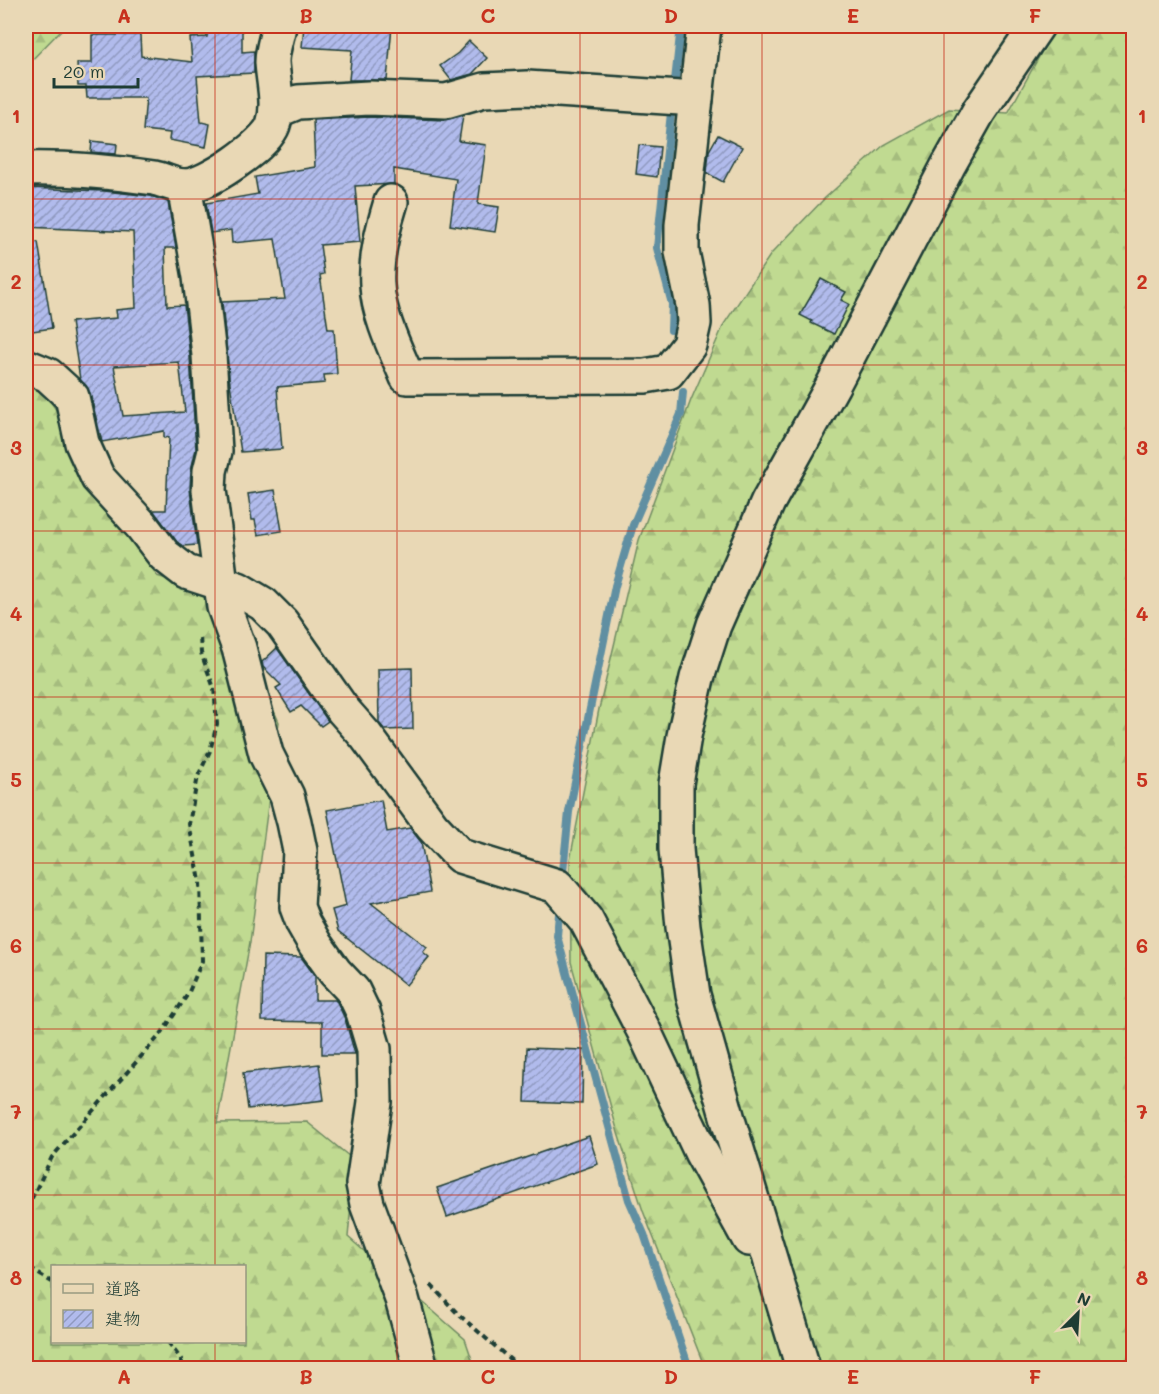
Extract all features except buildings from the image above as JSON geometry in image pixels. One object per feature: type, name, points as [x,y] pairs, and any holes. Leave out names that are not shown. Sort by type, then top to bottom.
[{"type":"street","points":[[26,169],[58,168],[119,174],[157,179],[184,186],[202,182],[255,148],[272,128],[276,111],[272,58],[279,26]]},
{"type":"street","points":[[391,202],[380,244],[377,285],[388,331],[407,377],[645,376],[668,372],[689,345],[694,324],[693,305],[682,252],[682,225],[704,26]]},
{"type":"street","points":[[803,1368],[693,995],[683,927],[676,849],[676,784],[684,736],[697,678],[714,625],[768,502],[979,111],[1037,26]]},
{"type":"street","points":[[276,111],[298,102],[369,98],[446,101],[483,90],[527,88],[696,99]]},
{"type":"street","points":[[184,186],[200,277],[209,355],[215,451],[210,471],[209,490],[223,595],[266,754],[287,796],[294,822],[300,851],[297,908],[315,944],[335,972],[353,991],[363,1012],[374,1049],[375,1102],[363,1184],[367,1204],[402,1299],[421,1368]]},
{"type":"street","points":[[33,365],[72,397],[82,443],[98,478],[141,525],[164,555],[223,595]]},
{"type":"street","points":[[223,595],[238,589],[263,604],[282,623],[343,710],[366,736],[432,826],[460,856],[557,886],[586,920],[657,1057],[701,1152],[780,1296]]},
{"type":"path","points":[[26,1220],[27,1208],[52,1156],[161,1035],[188,994],[202,961],[200,881],[189,824],[198,776],[210,751],[217,724],[214,688],[201,653],[200,634],[223,595]]},
{"type":"path","points":[[26,1259],[29,1268],[51,1281]]},
{"type":"path","points":[[424,1278],[457,1313],[520,1368]]},
{"type":"path","points":[[169,1343],[181,1359],[181,1368]]},
{"type":"green space","points":[[26,26],[65,26],[26,66]]},
{"type":"green space","points":[[1056,26],[1133,26],[1133,1368],[705,1368],[643,1211],[618,1133],[571,962],[570,860],[599,709],[639,540],[691,400],[724,324],[771,254],[825,198],[884,145],[949,109],[1008,113]]},
{"type":"green space","points":[[26,365],[69,429],[157,576],[222,595],[279,722],[250,942],[217,1123],[307,1122],[355,1161],[348,1237],[465,1339],[475,1368],[26,1368]]},
{"type":"waterway","points":[[674,90],[681,26]]},
{"type":"waterway","points":[[671,330],[672,304],[657,248],[672,103]]},
{"type":"waterway","points":[[562,881],[569,812],[615,586],[633,525],[681,414],[683,392]]},
{"type":"waterway","points":[[560,903],[557,936],[629,1200],[644,1234],[689,1368]]}]
